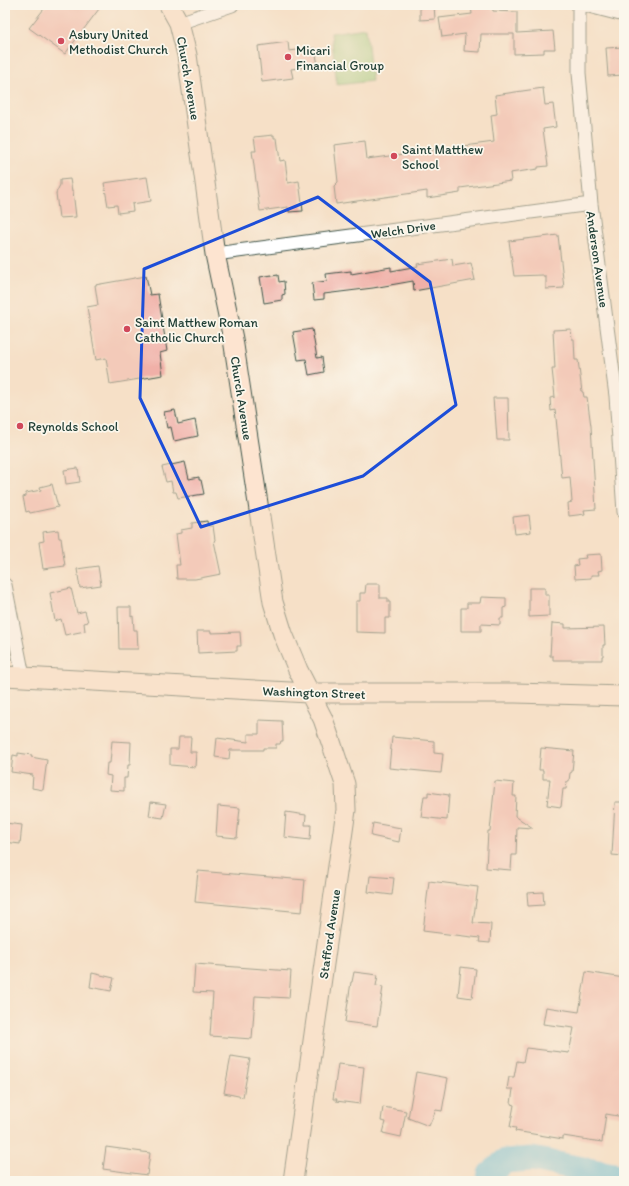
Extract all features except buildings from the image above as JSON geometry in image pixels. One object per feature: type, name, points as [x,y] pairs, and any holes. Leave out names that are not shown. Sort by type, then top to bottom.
[{"type":"main road","name":"Church Avenue","points":[[169,5],[179,23],[187,55],[215,254],[233,339],[273,602],[286,641],[308,693]]},
{"type":"main road","name":"Washington Street","points":[[14,676],[308,693],[515,693],[624,696]]},
{"type":"main road","name":"Stafford Avenue","points":[[293,1181],[346,810],[345,784],[323,719],[308,693]]},
{"type":"street","points":[[179,23],[232,5]]},
{"type":"street","name":"Anderson Avenue","points":[[579,5],[579,73],[591,204],[620,395],[624,512]]},
{"type":"street","points":[[585,5],[624,15]]},
{"type":"street","name":"Welch Drive","points":[[215,254],[591,204]]},
{"type":"street","points":[[5,585],[14,676]]},
{"type":"highlighted area","points":[[318,197],[430,282],[456,405],[363,476],[201,527],[140,398],[144,269]]},
{"type":"green space","points":[[366,28],[372,81],[337,85],[331,33]]},
{"type":"waterway","points":[[488,1181],[490,1174],[505,1161],[532,1159],[624,1177]]},
{"type":"place","name":"Asbury United Methodist Church","points":[[61,41]]},
{"type":"place","name":"Micari Financial Group","points":[[288,57]]},
{"type":"place","name":"Saint Matthew School","points":[[394,156]]},
{"type":"place","name":"Saint Matthew Roman Catholic Church","points":[[127,329]]},
{"type":"place","name":"Reynolds School","points":[[20,426]]}]
